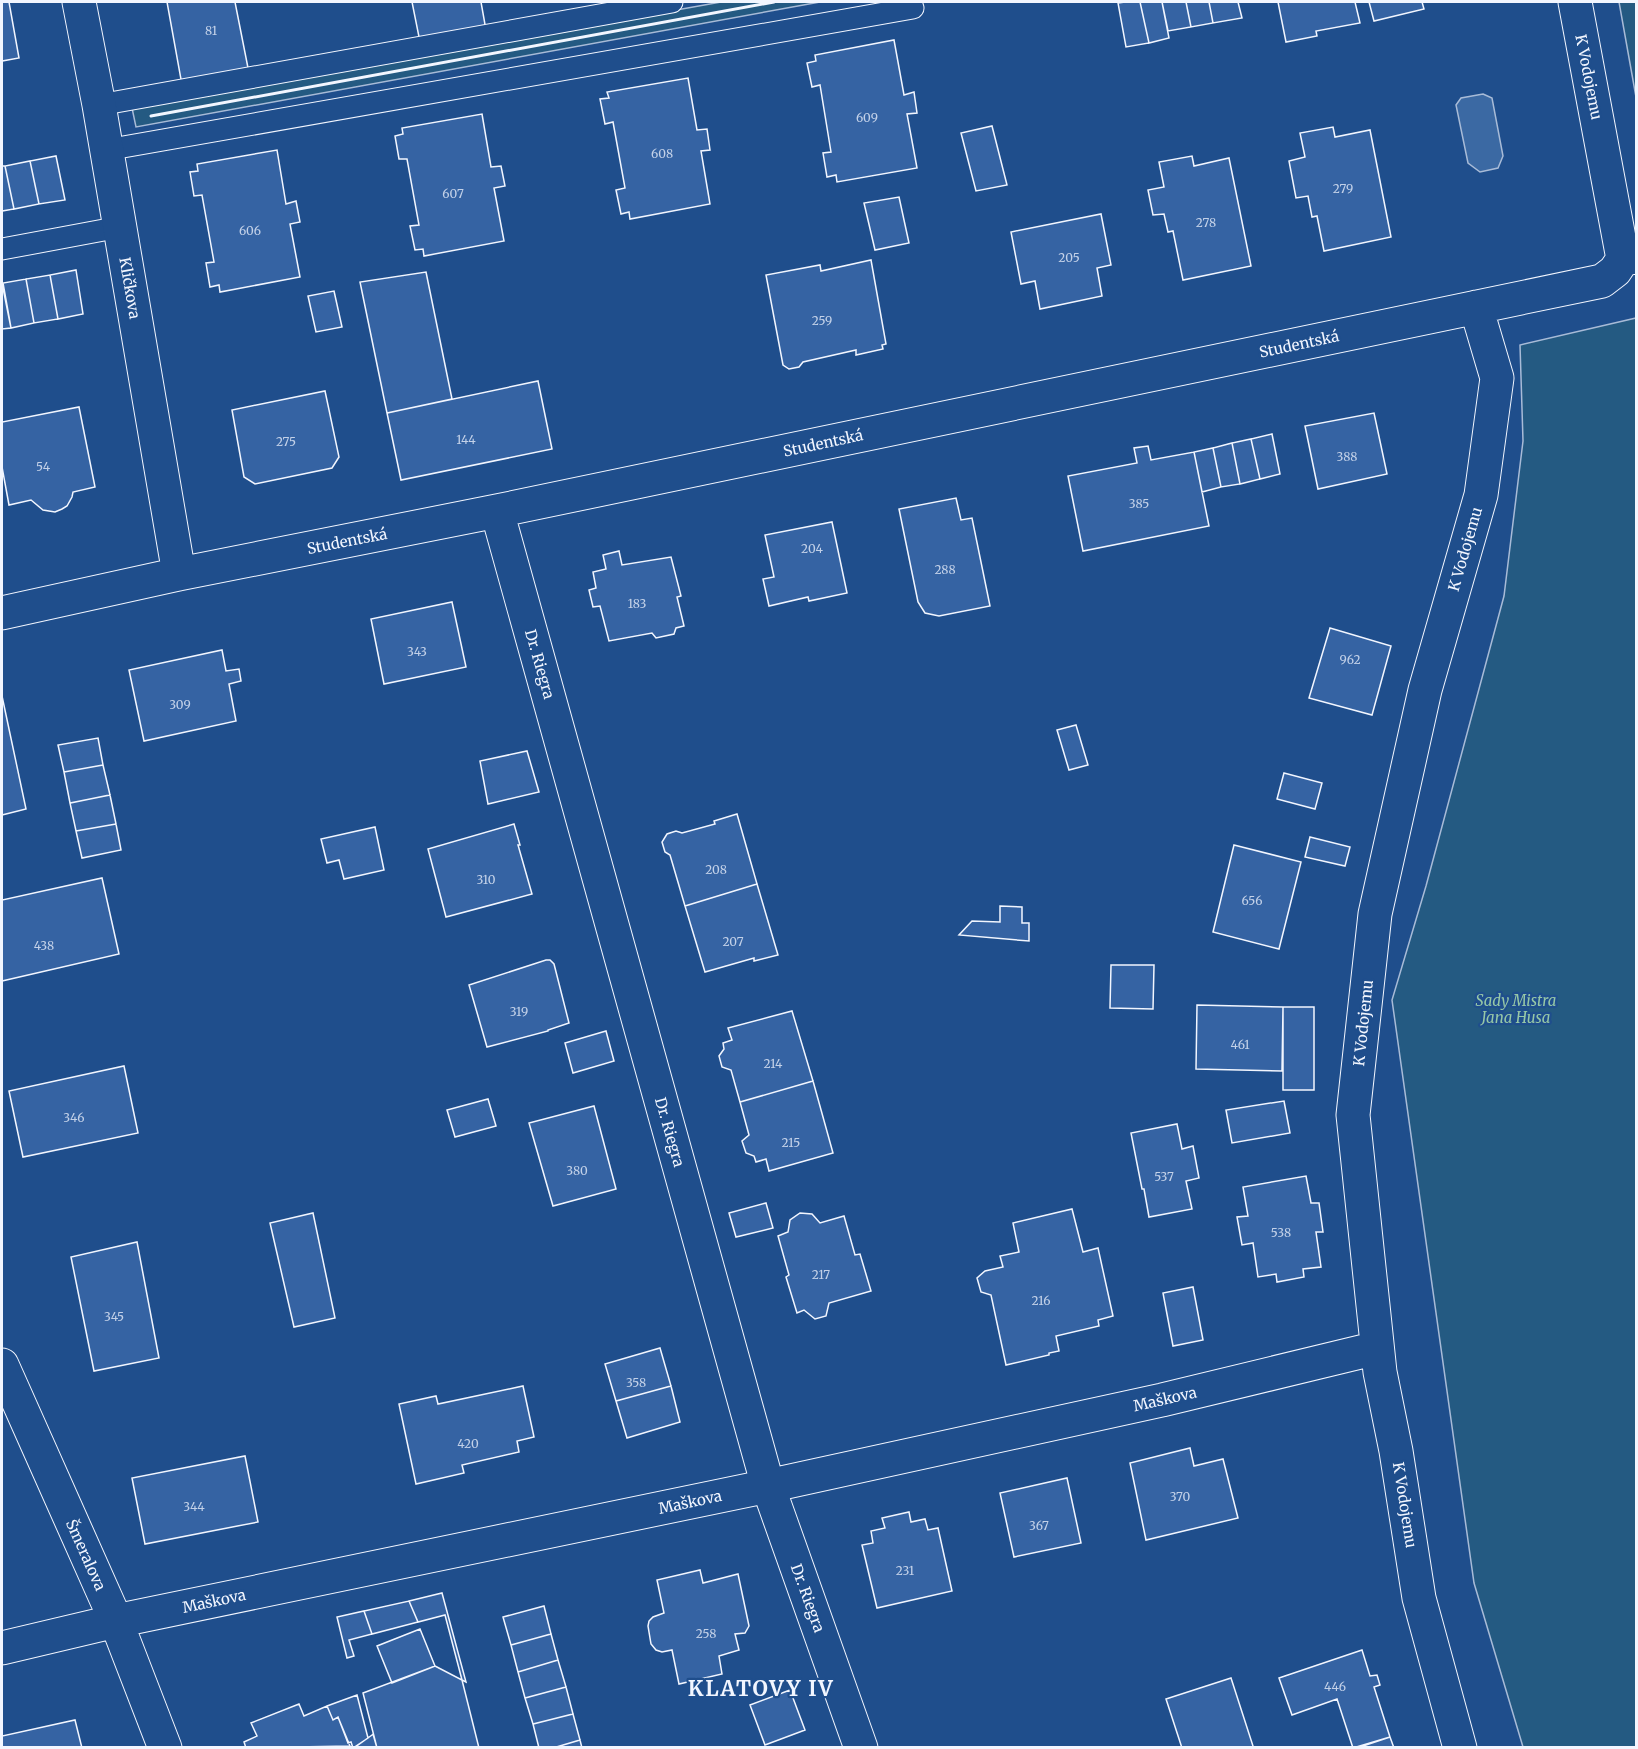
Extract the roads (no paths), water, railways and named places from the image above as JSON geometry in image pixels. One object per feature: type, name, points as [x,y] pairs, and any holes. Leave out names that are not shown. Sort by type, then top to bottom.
[{"type":"street","name":"Kličkova","points":[[79,2],[99,105],[179,574]]},
{"type":"street","name":"K Vodojemu","points":[[1575,2],[1630,258]]},
{"type":"street","name":"Studentská","points":[[2,613],[179,574],[497,511],[1602,281],[1630,258]]},
{"type":"street","name":"K Vodojemu","points":[[1460,1748],[1419,1598],[1396,1451],[1380,1372],[1353,1115],[1375,914],[1425,690],[1482,483],[1497,378],[1476,307]]},
{"type":"street","name":"Dr. Riegra","points":[[497,511],[768,1486],[861,1748]]},
{"type":"street","name":"Maškova","points":[[2,1648],[116,1621],[768,1486],[1162,1400],[1377,1348]]},
{"type":"street","name":"Šmeralova","points":[[2,1365],[116,1621],[165,1748]]},
{"type":"lane","points":[[99,105],[672,2]]},
{"type":"lane","points":[[106,150],[913,8]]},
{"type":"lane","points":[[2,249],[120,226]]},
{"type":"district","name":"KLATOVY IV","points":[[761,1688]]},
{"type":"park label","name":"Sady Mistra Jana Husa","points":[[1516,1008]]}]
